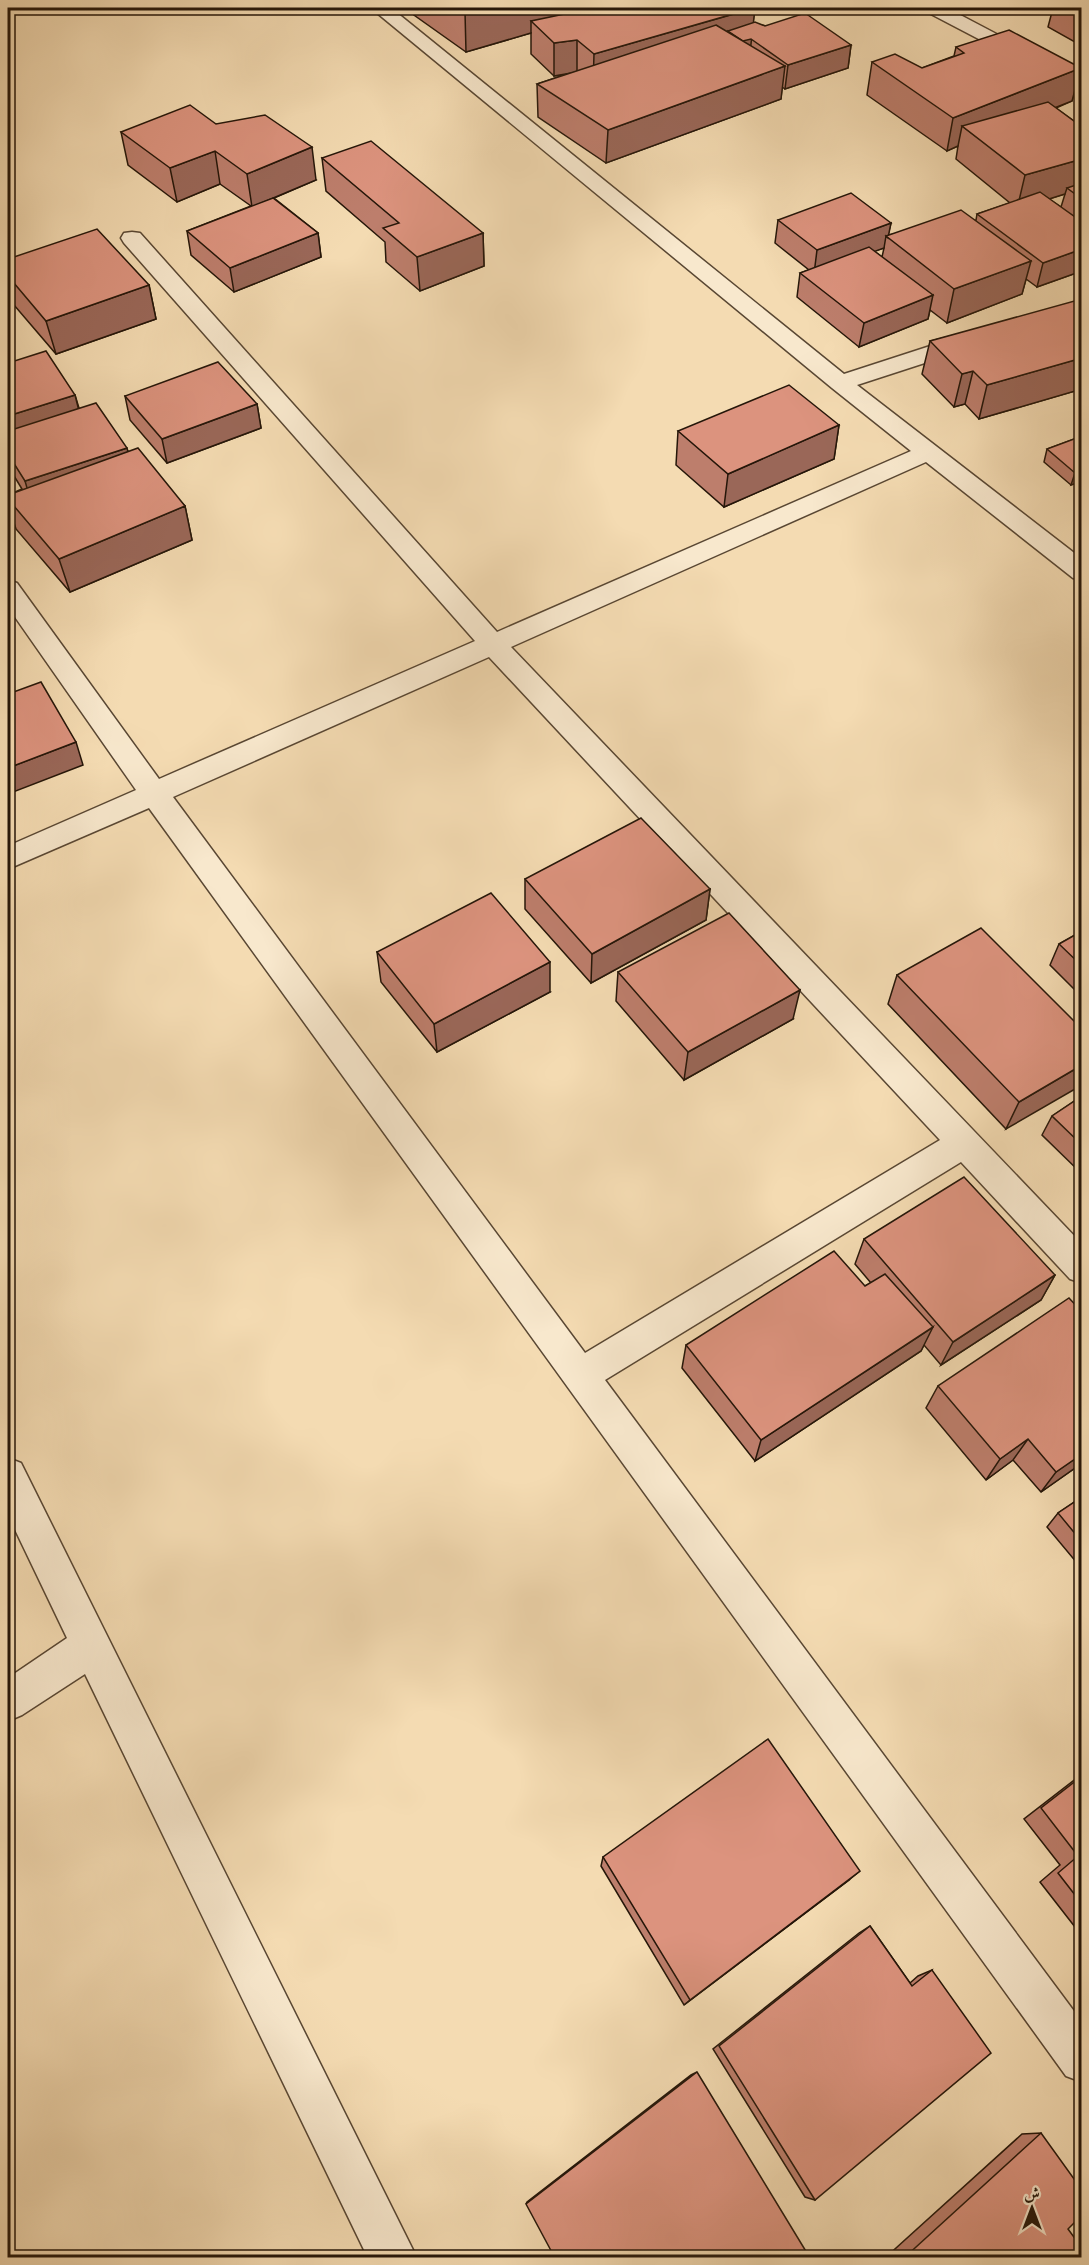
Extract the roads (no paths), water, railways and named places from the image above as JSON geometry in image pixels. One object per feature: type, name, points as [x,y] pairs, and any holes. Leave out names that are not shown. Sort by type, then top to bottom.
[{"type":"street","points":[[380,8],[840,383],[1082,572]]},
{"type":"street","points":[[934,8],[1082,87]]},
{"type":"street","points":[[132,238],[492,643],[1082,1268]]},
{"type":"street","points":[[840,383],[993,333]]},
{"type":"street","points":[[8,858],[153,792],[928,452]]},
{"type":"street","points":[[8,590],[153,792],[1082,2060]]},
{"type":"street","points":[[579,1375],[964,1143]]},
{"type":"street","points":[[8,1476],[393,2258]]},
{"type":"street","points":[[8,1701],[91,1646]]}]
